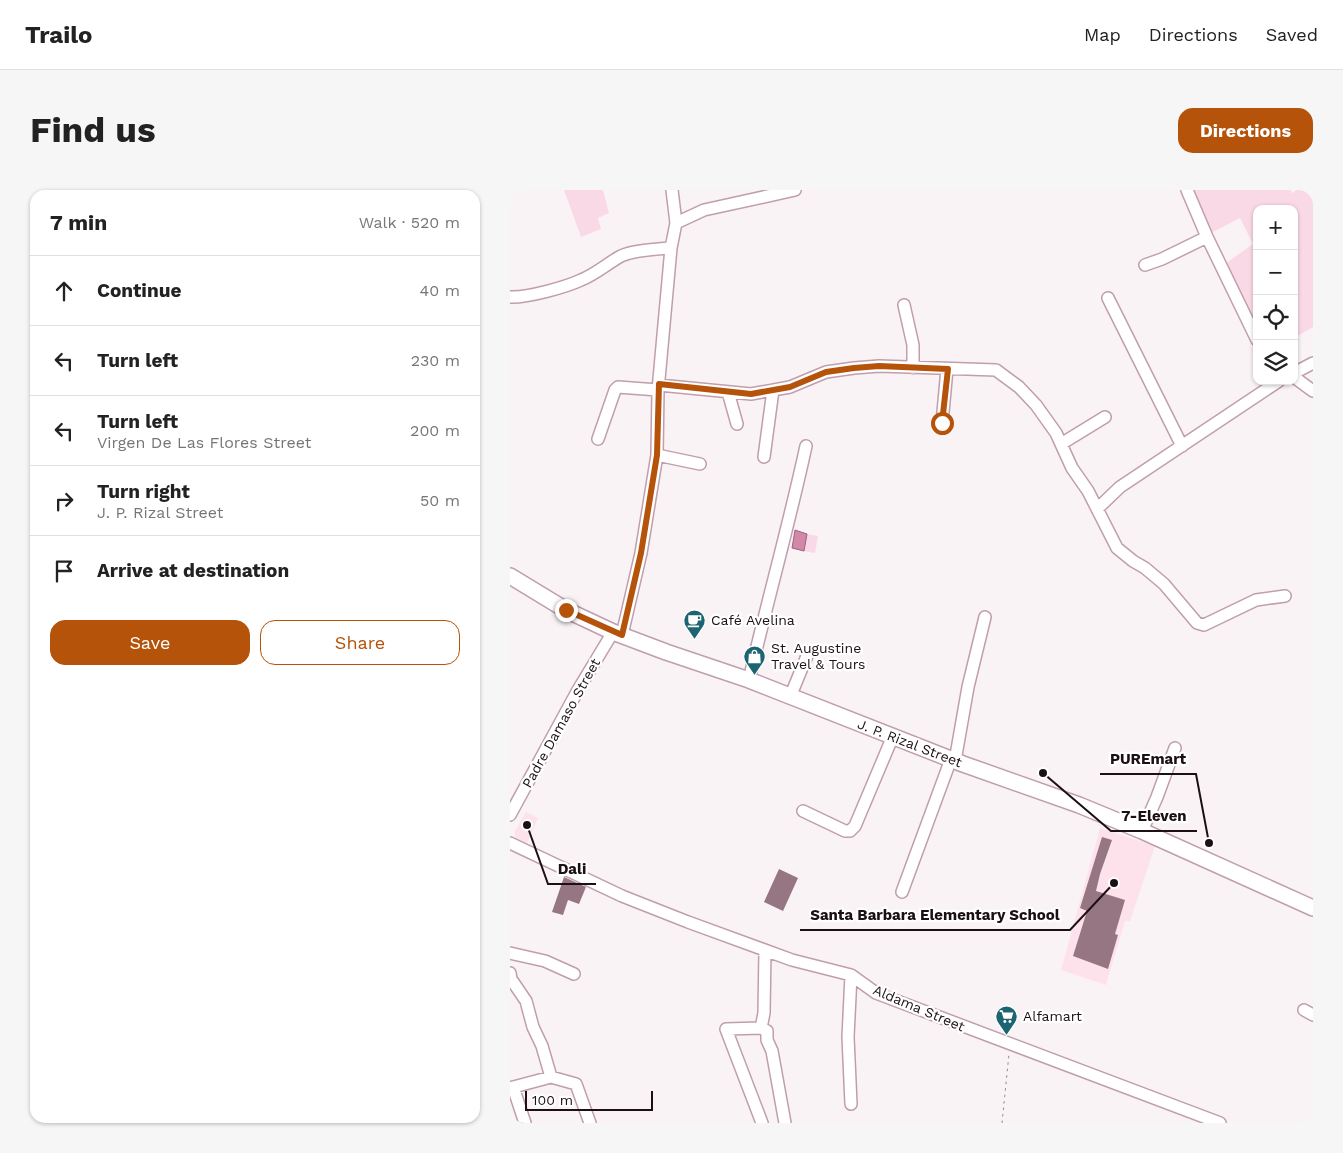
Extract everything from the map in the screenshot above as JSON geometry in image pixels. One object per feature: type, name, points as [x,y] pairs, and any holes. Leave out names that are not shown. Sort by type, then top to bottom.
[{"type":"main road","name":"J. P. Rizal Street","points":[[510,576],[566,610],[618,634],[749,680],[953,760],[1079,805],[1142,831],[1313,908]]},
{"type":"street","name":"Padre Damaso Street","points":[[510,816],[578,690],[618,634],[641,553],[657,455],[659,387],[671,248],[676,223],[672,190]]},
{"type":"street","points":[[676,223],[704,210],[795,190]]},
{"type":"street","points":[[1186,190],[1253,332]]},
{"type":"street","points":[[1145,265],[1162,259],[1207,237]]},
{"type":"street","points":[[510,298],[533,295],[580,281],[623,255],[671,248]]},
{"type":"street","points":[[1108,298],[1182,446]]},
{"type":"street","points":[[904,305],[913,344],[913,368]]},
{"type":"street","points":[[1298,373],[1313,364]]},
{"type":"street","points":[[598,439],[618,386],[751,394],[790,387],[826,372],[854,368],[879,366],[996,370],[1019,386],[1036,405],[1056,433],[1072,468],[1088,491],[1117,548],[1164,584],[1197,623],[1204,625],[1256,600],[1285,596]]},
{"type":"street","points":[[942,423],[948,369]]},
{"type":"street","points":[[1298,378],[1313,391]]},
{"type":"street","points":[[1097,509],[1120,487],[1274,385]]},
{"type":"street","points":[[764,458],[773,390]]},
{"type":"street","points":[[728,392],[736,424]]},
{"type":"street","points":[[1061,444],[1105,418]]},
{"type":"street","points":[[749,680],[806,446]]},
{"type":"street","points":[[657,455],[700,464]]},
{"type":"street","points":[[902,892],[953,760],[985,617]]},
{"type":"street","points":[[790,696],[809,651]]},
{"type":"street","points":[[803,811],[845,831],[850,831],[855,826],[893,736]]},
{"type":"street","points":[[1142,831],[1175,748]]},
{"type":"street","name":"Aldama Street","points":[[510,843],[622,896],[792,960],[851,975],[876,993],[1220,1123]]},
{"type":"street","points":[[761,1028],[764,1013],[765,950]]},
{"type":"street","points":[[510,953],[545,961],[574,974]]},
{"type":"street","points":[[510,973],[511,980],[526,1001],[551,1077]]},
{"type":"street","points":[[851,975],[848,1037],[851,1104]]},
{"type":"street","points":[[762,1123],[726,1029],[761,1028],[768,1031],[767,1040],[772,1051],[785,1123]]},
{"type":"street","points":[[525,1123],[512,1088],[551,1077],[576,1084],[590,1123]]},
{"type":"path","points":[[1002,1123],[1008,1057],[1013,1046]]},
{"type":"shaded area","points":[[564,190],[603,190],[609,213],[598,218],[601,229],[581,237]]},
{"type":"shaded area","points":[[1188,190],[1290,190],[1293,193],[1296,190],[1313,190],[1313,327],[1298,336],[1298,205],[1253,205],[1253,244],[1240,218],[1209,234]]},
{"type":"shaded area","points":[[1253,244],[1253,319],[1225,264]]},
{"type":"shaded area","points":[[795,530],[807,534],[804,551],[792,548]]},
{"type":"shaded area","points":[[807,534],[818,536],[815,553],[803,551]]},
{"type":"shaded area","points":[[526,812],[538,818],[527,843],[515,837],[515,831]]},
{"type":"shaded area","points":[[1100,828],[1155,846],[1130,921],[1125,921],[1106,985],[1061,970]]},
{"type":"building","points":[[1102,837],[1112,840],[1096,891],[1125,900],[1115,934],[1118,935],[1108,969],[1073,956],[1087,911],[1080,908]]},
{"type":"building","points":[[779,869],[798,878],[783,911],[764,902]]},
{"type":"building","points":[[564,877],[586,887],[579,904],[568,900],[563,915],[552,912]]},
{"type":"place","name":"Café Avelina","points":[[695,639]]},
{"type":"place","name":"St. Augustine Travel & Tours","points":[[755,675]]},
{"type":"place","name":"7-Eleven","points":[[1043,773]]},
{"type":"place","name":"Dali","points":[[527,825]]},
{"type":"place","name":"PUREmart","points":[[1209,843]]},
{"type":"place","name":"Santa Barbara Elementary School","points":[[1114,883]]},
{"type":"place","name":"Alfamart","points":[[1007,1035]]},
{"type":"route","points":[[566,610],[622,635],[641,553],[657,455],[659,384],[716,392],[751,394],[790,387],[826,372],[854,368],[879,366],[948,369],[942,423]]}]
